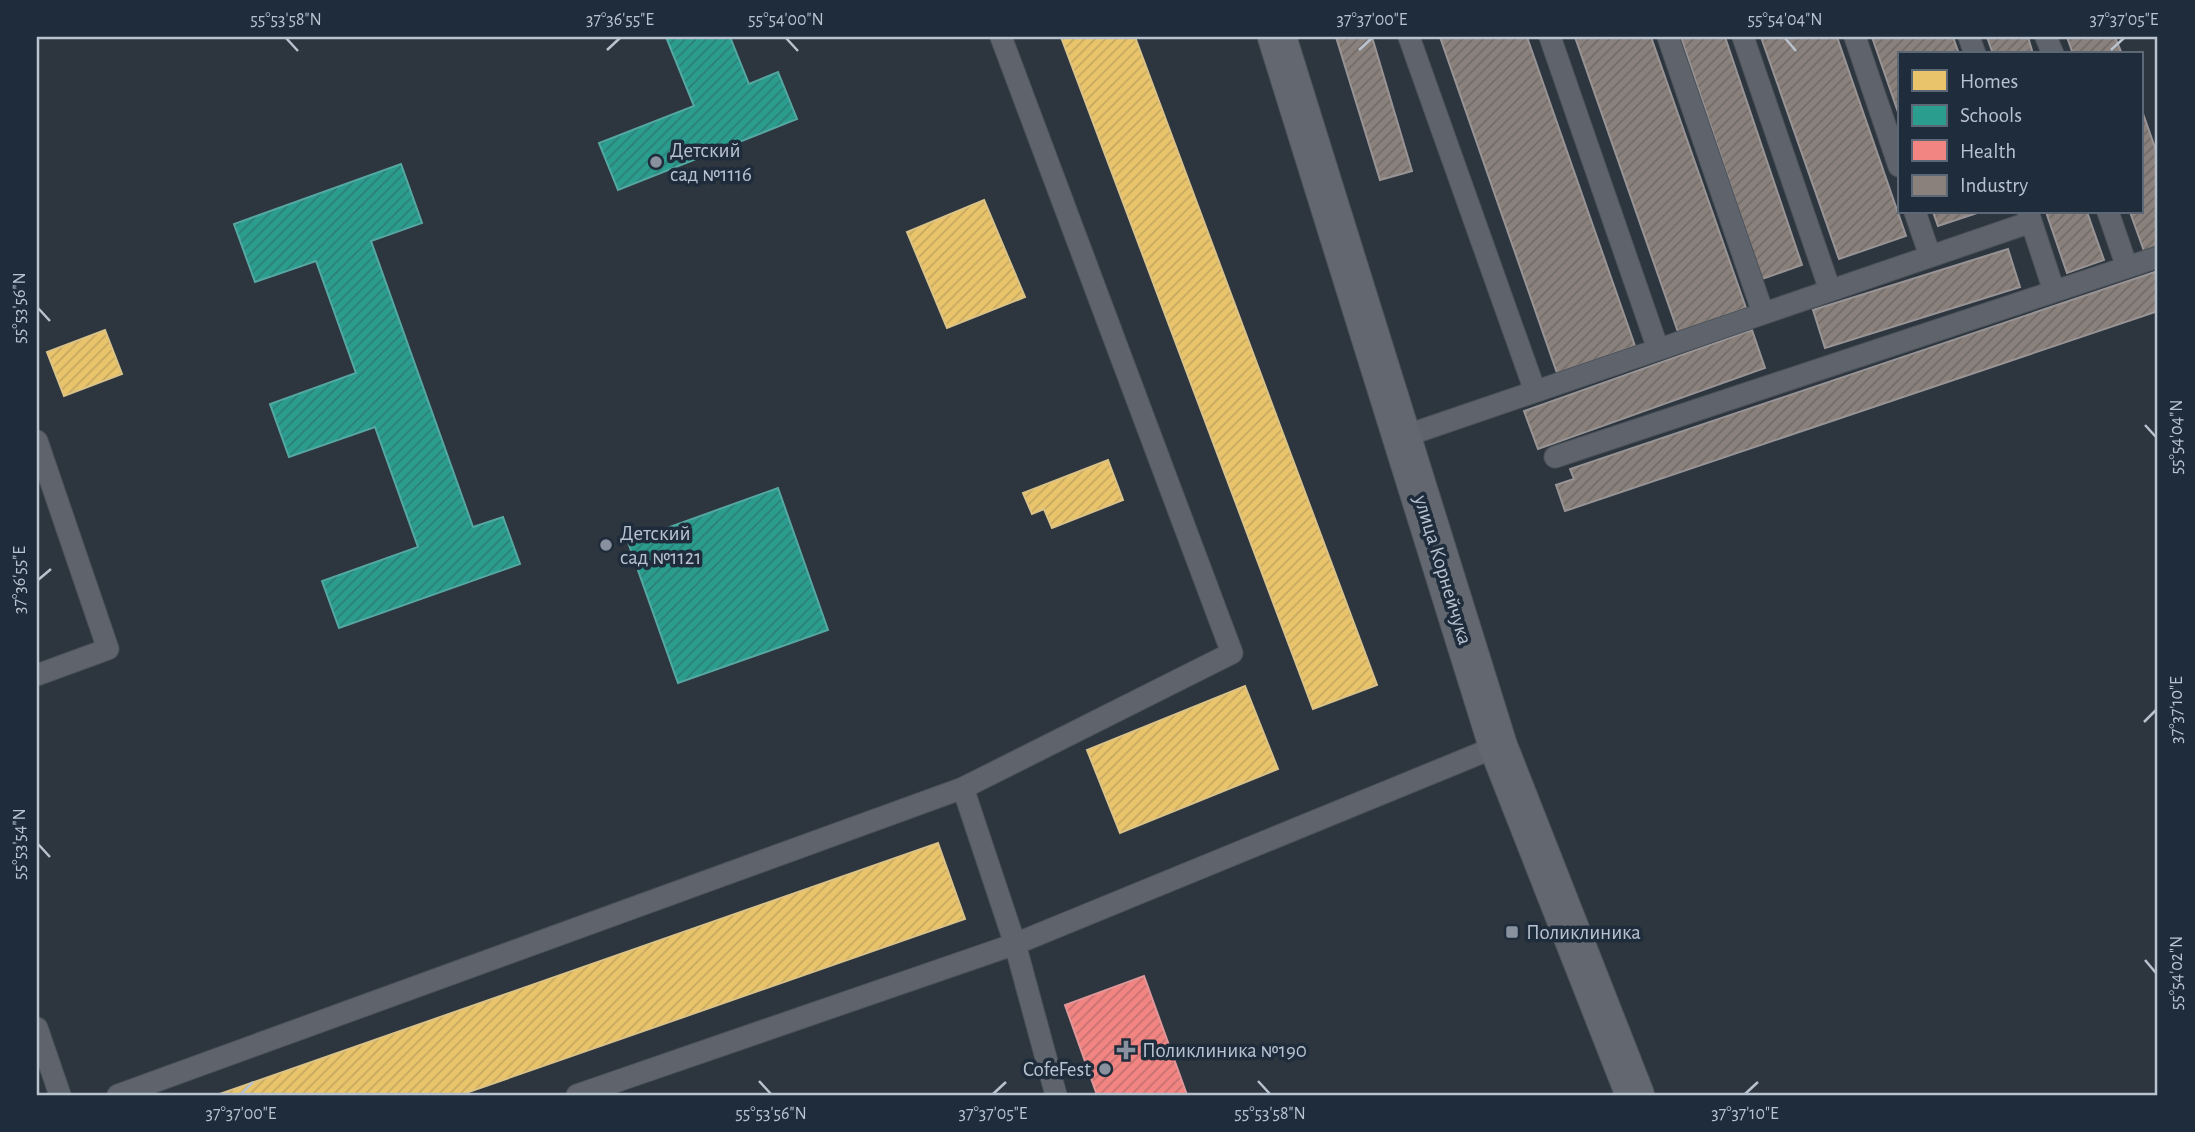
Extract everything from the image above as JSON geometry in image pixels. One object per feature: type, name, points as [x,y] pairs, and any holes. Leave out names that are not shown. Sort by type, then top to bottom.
[{"type":"street","name":"улица Корнейчука","points":[[1277,37],[1498,746],[1635,1095]]},
{"type":"lane","points":[[118,1095],[962,788],[1232,653],[1002,37]]},
{"type":"lane","points":[[1409,37],[1535,391]]},
{"type":"lane","points":[[1550,37],[1658,349]]},
{"type":"lane","points":[[1668,37],[1763,313]]},
{"type":"lane","points":[[1743,37],[1829,290]]},
{"type":"lane","points":[[1855,37],[1898,163]]},
{"type":"lane","points":[[1916,214],[1930,256]]},
{"type":"lane","points":[[2109,214],[2127,267]]},
{"type":"lane","points":[[1402,437],[1930,256],[2029,217],[2054,291]]},
{"type":"lane","points":[[1555,457],[2158,257]]},
{"type":"lane","points":[[37,441],[108,649],[37,675]]},
{"type":"lane","points":[[577,1095],[1015,944],[1498,746]]},
{"type":"lane","points":[[962,788],[1015,944],[1056,1095]]},
{"type":"lane","points":[[37,1028],[61,1095]]},
{"type":"building: Homes","points":[[1061,37],[1135,37],[1377,685],[1313,709]]},
{"type":"building: Homes","points":[[984,200],[1025,297],[947,328],[907,232]]},
{"type":"building: Homes","points":[[105,330],[122,374],[64,396],[47,352]]},
{"type":"building: Homes","points":[[1108,460],[1123,500],[1052,528],[1044,509],[1032,514],[1023,493]]},
{"type":"building: Homes","points":[[1245,686],[1278,769],[1120,833],[1087,750]]},
{"type":"building: Homes","points":[[938,843],[965,919],[460,1095],[217,1095]]},
{"type":"building: Schools","points":[[666,37],[730,37],[749,84],[778,72],[797,119],[618,190],[599,143],[694,106]]},
{"type":"building: Schools","points":[[401,164],[422,223],[371,241],[473,527],[503,517],[520,564],[339,628],[322,581],[418,547],[375,427],[289,457],[270,404],[356,373],[316,261],[255,282],[234,224]]},
{"type":"building: Schools","points":[[778,488],[828,630],[678,683],[628,542]]},
{"type":"building: Health","name":"Поликлиника №190","points":[[1144,976],[1187,1095],[1097,1095],[1065,1005]]},
{"type":"building: Industry","points":[[1336,37],[1372,37],[1412,171],[1380,180]]},
{"type":"building: Industry","points":[[1440,37],[1527,37],[1635,346],[1557,373]]},
{"type":"building: Industry","points":[[1575,37],[1651,37],[1746,308],[1678,332]]},
{"type":"building: Industry","points":[[1681,37],[1725,37],[1802,265],[1762,279]]},
{"type":"building: Industry","points":[[1761,37],[1837,37],[1906,236],[1839,259]]},
{"type":"building: Industry","points":[[1872,37],[1953,37],[1958,52],[1898,52],[1898,112]]},
{"type":"building: Industry","points":[[1987,37],[2028,37],[2032,52],[1992,52]]},
{"type":"building: Industry","points":[[2067,37],[2115,37],[2121,52],[2072,52]]},
{"type":"building: Industry","points":[[2142,111],[2158,156],[2158,246],[2144,251],[2131,214],[2142,214]]},
{"type":"building: Industry","points":[[1934,214],[1974,214],[1938,226]]},
{"type":"building: Industry","points":[[2047,214],[2088,214],[2104,260],[2067,273]]},
{"type":"building: Industry","points":[[2008,249],[2020,287],[1825,348],[1813,310]]},
{"type":"building: Industry","points":[[2158,271],[2158,311],[1565,511],[1556,485],[1574,479],[1570,469]]},
{"type":"building: Industry","points":[[1752,330],[1765,368],[1538,449],[1524,411]]},
{"type":"place","name":"Детский сад №1116","points":[[656,162]]},
{"type":"place","name":"Детский сад №1121","points":[[606,545]]},
{"type":"place","name":"Поликлиника","points":[[1512,932]]},
{"type":"place","name":"Поликлиника №190","points":[[1126,1050]]},
{"type":"place","name":"CofeFest","points":[[1105,1069]]}]
